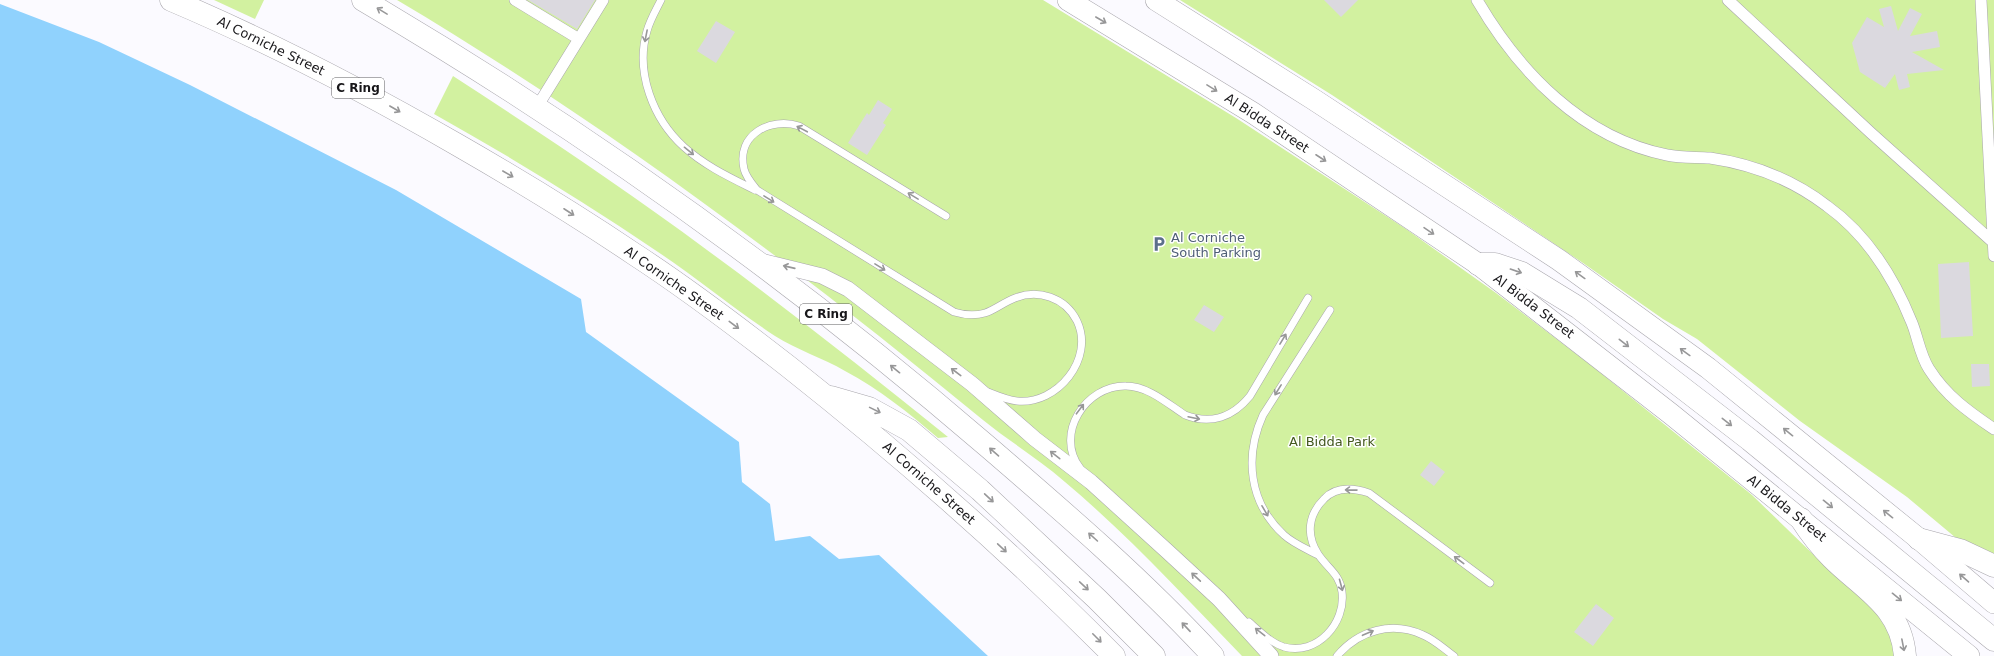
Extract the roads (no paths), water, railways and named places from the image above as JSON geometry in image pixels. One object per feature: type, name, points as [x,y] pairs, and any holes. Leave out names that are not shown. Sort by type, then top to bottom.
[{"type":"main road","name":"Al Corniche Street","points":[[172,0],[236,28],[364,92],[537,191],[637,255],[754,340],[824,395],[916,471],[1039,582],[1114,656]]},
{"type":"main road","name":"C Ring","points":[[363,0],[537,107],[638,174],[840,325],[941,407],[1077,523],[1129,570],[1213,656]]},
{"type":"main road","name":"Al Bidda Street","points":[[1068,0],[1253,114],[1478,264],[1586,346],[1969,656]]},
{"type":"main road","points":[[1156,0],[1313,98],[1560,260],[1714,373],[1919,539],[1994,603]]},
{"type":"main road","points":[[1478,264],[1495,264],[1522,273],[1579,308],[1750,440],[1994,640]]},
{"type":"main road","points":[[824,395],[869,408],[909,430],[980,490],[1097,599],[1154,656]]},
{"type":"main road","points":[[1801,519],[1832,558],[1872,592],[1889,612],[1899,628],[1905,656]]},
{"type":"main road","points":[[1919,539],[1960,550],[1994,566]]},
{"type":"street","points":[[515,0],[579,39]]},
{"type":"street","points":[[537,107],[603,0]]},
{"type":"street","points":[[1477,0],[1488,20],[1521,63],[1555,98],[1590,125],[1609,136],[1649,151],[1669,155],[1727,161],[1767,172],[1805,190],[1840,216],[1861,236],[1889,276],[1913,324],[1922,355],[1930,370],[1958,403],[1994,429]]},
{"type":"street","points":[[1728,0],[1871,133],[1994,242]]},
{"type":"street","points":[[1981,0],[1994,256]]},
{"type":"street","points":[[755,260],[822,276],[848,290],[972,384],[1034,439],[1090,482],[1219,599],[1271,656]]},
{"type":"lane","points":[[661,0],[647,30],[644,53],[646,82],[659,116],[675,138],[696,157],[717,171],[756,190],[954,312],[968,315],[985,313],[1014,298],[1033,294],[1056,299],[1072,314],[1081,334],[1080,355],[1076,367],[1056,390],[1045,397],[1018,402],[1002,398],[972,384]]},
{"type":"lane","points":[[756,190],[744,171],[743,163],[746,146],[756,132],[763,127],[781,122],[790,123],[799,126],[946,216]]},
{"type":"lane","points":[[1090,482],[1076,464],[1071,445],[1076,415],[1087,401],[1105,390],[1125,386],[1146,390],[1192,418],[1216,420],[1224,417],[1241,407],[1250,396],[1308,298]]},
{"type":"lane","points":[[1318,555],[1285,536],[1268,516],[1255,489],[1251,461],[1256,431],[1263,415],[1330,310]]},
{"type":"lane","points":[[1219,599],[1283,647],[1294,649],[1305,647],[1327,636],[1335,627],[1340,616],[1343,605],[1342,591],[1339,578],[1318,555],[1312,543],[1309,531],[1311,518],[1316,507],[1326,497],[1335,492],[1346,489],[1370,493],[1490,583]]},
{"type":"lane","points":[[1337,656],[1356,639],[1369,632],[1386,627],[1400,628],[1424,635],[1454,656]]},
{"type":"water","points":[[0,4],[99,42],[190,85],[396,190],[581,299],[586,332],[739,442],[742,482],[770,504],[775,541],[810,536],[839,559],[879,555],[988,656],[0,656]]},
{"type":"place","name":"Al Corniche South Parking","points":[[1159,244]]},
{"type":"park label","name":"Al Bidda Park","points":[[1332,441]]}]
